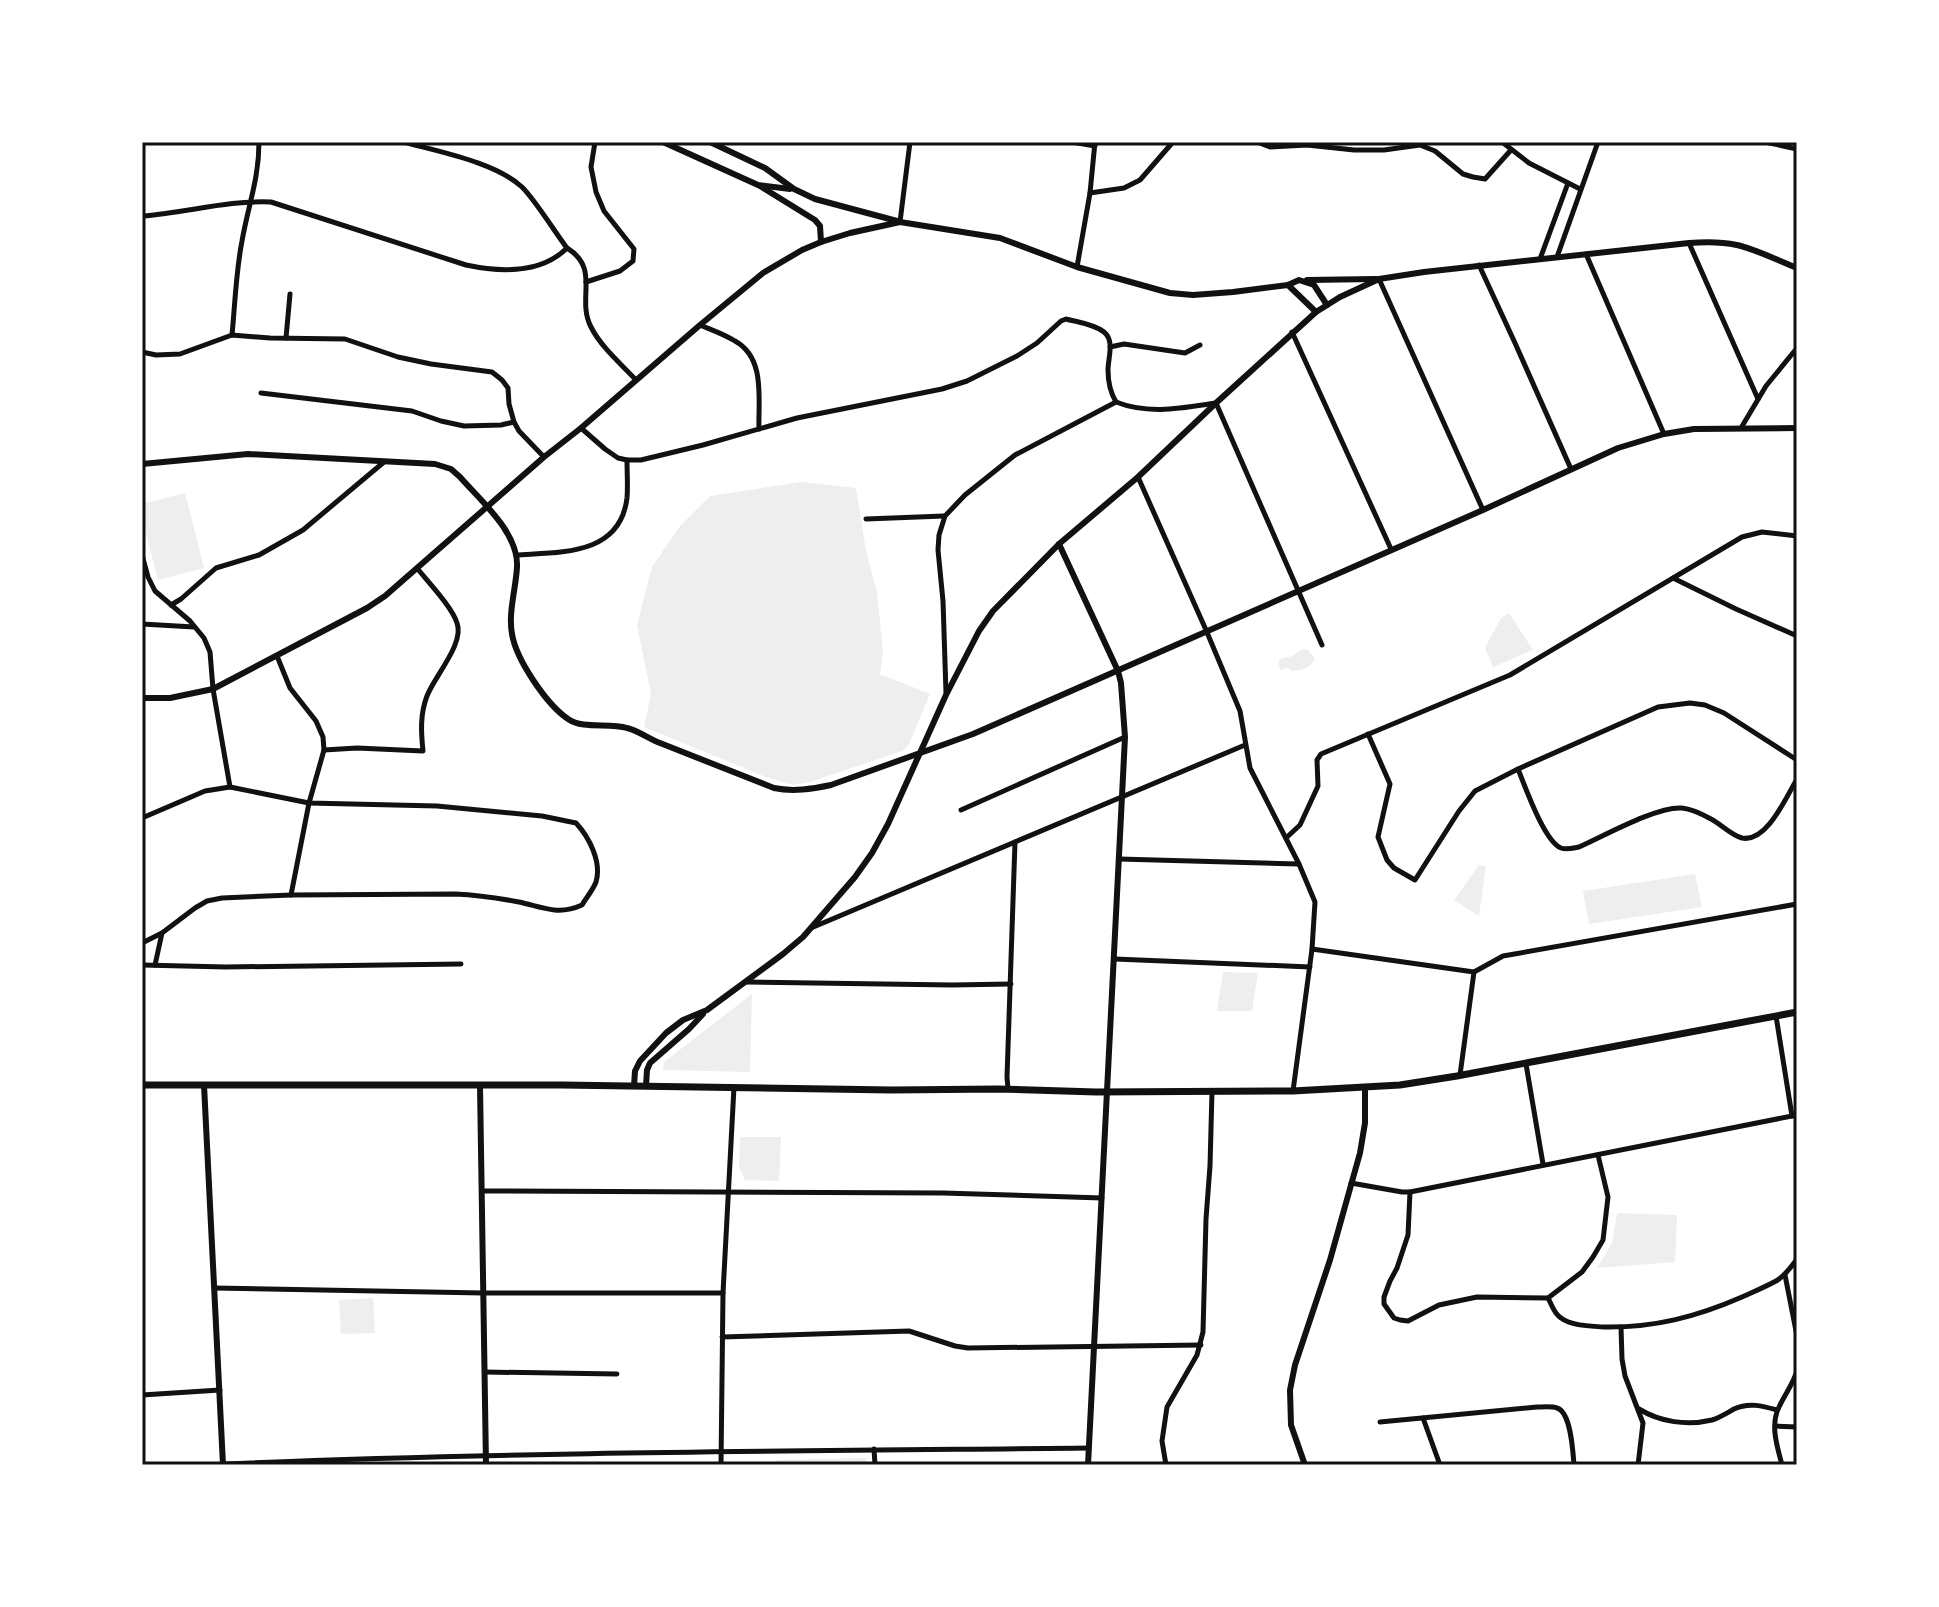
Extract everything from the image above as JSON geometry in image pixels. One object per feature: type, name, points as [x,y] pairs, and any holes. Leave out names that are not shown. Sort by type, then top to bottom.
[{"type":"main road","points":[[142,1085],[646,1086],[1108,1092],[1365,1088],[1526,1064],[1797,1012]]},
{"type":"street","points":[[232,335],[241,242],[259,165],[259,142]]},
{"type":"street","points":[[404,142],[488,167],[505,174],[523,188],[567,248],[584,265],[587,315],[592,329],[636,380]]},
{"type":"street","points":[[586,282],[620,271],[633,261],[634,249],[604,211],[596,192],[591,167],[595,142]]},
{"type":"street","points":[[663,142],[758,185],[815,220],[820,226],[821,242]]},
{"type":"street","points":[[710,142],[765,168],[794,189],[834,205],[900,222],[1000,238],[1077,267],[1170,293],[1233,292],[1288,285],[1299,280],[1379,279],[1689,243],[1741,245],[1797,268]]},
{"type":"street","points":[[900,222],[910,142]]},
{"type":"street","points":[[1072,142],[1095,144],[1077,267]]},
{"type":"street","points":[[1090,193],[1114,191],[1140,180],[1173,142]]},
{"type":"street","points":[[1257,142],[1270,147],[1307,145],[1354,150],[1420,145],[1435,151],[1463,174],[1485,179],[1511,150]]},
{"type":"street","points":[[1502,142],[1529,163],[1580,189]]},
{"type":"street","points":[[1557,257],[1598,142]]},
{"type":"street","points":[[1765,142],[1797,149]]},
{"type":"street","points":[[1540,259],[1568,183]]},
{"type":"street","points":[[758,185],[794,189]]},
{"type":"street","points":[[142,216],[252,201],[271,202],[489,270],[540,264],[559,256],[567,248]]},
{"type":"street","points":[[142,698],[170,698],[213,689],[367,608],[385,596],[763,273],[821,242],[900,222]]},
{"type":"street","points":[[1689,243],[1758,399]]},
{"type":"street","points":[[1586,254],[1664,434]]},
{"type":"street","points":[[1479,265],[1571,469]]},
{"type":"street","points":[[646,1086],[650,1063],[707,1010],[783,954],[810,929],[855,877],[888,824],[946,695],[979,631],[993,611],[1059,544],[1138,477],[1292,332],[1327,305],[1379,279]]},
{"type":"street","points":[[1379,279],[1483,510]]},
{"type":"street","points":[[1299,280],[1314,285],[1327,305]]},
{"type":"street","points":[[1288,285],[1316,312]]},
{"type":"street","points":[[286,338],[290,294]]},
{"type":"street","points":[[581,428],[618,458],[641,460],[797,418],[928,392],[967,381],[1017,356],[1066,319],[1101,330],[1109,339],[1109,382],[1116,402],[1168,411],[1216,403]]},
{"type":"street","points":[[700,325],[738,342],[752,355],[759,381],[759,429]]},
{"type":"street","points":[[1292,332],[1391,549]]},
{"type":"street","points":[[142,352],[180,354],[232,335],[345,339],[431,364],[492,372],[508,388],[514,422],[544,457]]},
{"type":"street","points":[[1110,347],[1124,344],[1185,353],[1200,345]]},
{"type":"street","points":[[1741,428],[1758,399],[1797,348]]},
{"type":"street","points":[[261,393],[412,411],[464,426],[514,422]]},
{"type":"street","points":[[946,695],[938,550],[945,516],[965,495],[1015,455],[1116,402]]},
{"type":"street","points":[[1216,403],[1322,645]]},
{"type":"street","points":[[142,464],[248,454],[444,466],[460,477],[510,536],[517,563],[511,631],[515,644],[523,665],[567,718],[585,724],[630,728],[651,739],[785,790],[831,785],[973,734],[1618,448],[1664,434],[1694,429],[1797,428]]},
{"type":"street","points":[[516,555],[590,547],[608,537],[623,514],[627,499],[627,460]]},
{"type":"street","points":[[171,605],[216,568],[259,555],[303,530],[385,462]]},
{"type":"street","points":[[1138,477],[1240,711],[1250,768],[1315,902],[1310,967],[1293,1091]]},
{"type":"street","points":[[866,519],[945,516]]},
{"type":"street","points":[[1286,838],[1300,825],[1318,786],[1317,760],[1321,754],[1510,675],[1748,535],[1762,532],[1797,536]]},
{"type":"street","points":[[1059,544],[1118,671],[1125,737],[1088,1465]]},
{"type":"street","points":[[142,555],[145,577],[155,591],[195,627],[210,652],[213,689],[230,787]]},
{"type":"street","points":[[324,750],[423,751],[421,719],[426,697],[457,640],[459,627],[453,613],[416,567]]},
{"type":"street","points":[[1673,578],[1797,636]]},
{"type":"street","points":[[142,624],[195,627]]},
{"type":"street","points":[[277,656],[290,688],[316,721],[323,737],[324,750],[309,803],[291,895]]},
{"type":"street","points":[[1368,734],[1390,784],[1378,837],[1387,860],[1394,868],[1415,880],[1469,797],[1484,785],[1658,707],[1690,703],[1705,705],[1724,713],[1797,760]]},
{"type":"street","points":[[961,810],[1125,737]]},
{"type":"street","points":[[810,929],[1245,745]]},
{"type":"street","points":[[1518,769],[1543,828],[1554,843],[1568,849],[1579,847],[1661,810],[1678,808],[1700,813],[1736,835],[1757,837],[1767,828],[1797,779]]},
{"type":"street","points":[[142,818],[205,791],[230,787],[309,803],[437,806],[542,816],[576,823],[590,842],[597,867],[596,883],[582,905],[562,910],[479,895],[222,898],[207,901],[162,933],[142,943]]},
{"type":"street","points":[[1008,1089],[1015,842]]},
{"type":"street","points":[[1119,859],[1299,864]]},
{"type":"street","points":[[1312,949],[1474,972],[1503,956],[1797,904]]},
{"type":"street","points":[[155,965],[162,933]]},
{"type":"street","points":[[1115,959],[1310,967]]},
{"type":"street","points":[[142,965],[461,964]]},
{"type":"street","points":[[1460,1075],[1474,972]]},
{"type":"street","points":[[746,982],[1011,984]]},
{"type":"street","points":[[634,1086],[637,1066],[650,1049],[683,1020],[707,1010]]},
{"type":"street","points":[[1351,1183],[1410,1192],[1794,1116],[1776,1016]]},
{"type":"street","points":[[1526,1064],[1543,1164]]},
{"type":"street","points":[[204,1085],[223,1465],[317,1460],[486,1461],[721,1451],[1089,1448]]},
{"type":"street","points":[[480,1086],[486,1461]]},
{"type":"street","points":[[721,1465],[723,1293],[734,1087]]},
{"type":"street","points":[[1305,1465],[1291,1425],[1290,1390],[1360,1153],[1365,1123],[1365,1088]]},
{"type":"street","points":[[1166,1465],[1162,1441],[1167,1407],[1201,1345],[1203,1332],[1212,1091]]},
{"type":"street","points":[[1410,1192],[1408,1235],[1384,1297],[1384,1304],[1394,1318],[1408,1321],[1439,1305],[1477,1297],[1548,1298],[1582,1272],[1603,1240],[1608,1197],[1598,1155]]},
{"type":"street","points":[[482,1191],[943,1193],[1102,1198]]},
{"type":"street","points":[[1548,1298],[1557,1315],[1564,1320],[1595,1326],[1658,1324],[1713,1309],[1776,1281],[1797,1259]]},
{"type":"street","points":[[1785,1274],[1797,1336]]},
{"type":"street","points":[[214,1288],[723,1293]]},
{"type":"street","points":[[1621,1327],[1625,1376],[1643,1423],[1638,1465]]},
{"type":"street","points":[[722,1337],[909,1331],[965,1347],[1201,1345]]},
{"type":"street","points":[[1782,1465],[1775,1426],[1777,1410],[1797,1371]]},
{"type":"street","points":[[485,1372],[617,1374]]},
{"type":"street","points":[[142,1395],[220,1390]]},
{"type":"street","points":[[1639,1409],[1651,1417],[1676,1422],[1712,1420],[1739,1407],[1752,1405],[1777,1410]]},
{"type":"street","points":[[1380,1422],[1537,1407],[1558,1408],[1565,1413],[1568,1422],[1574,1465]]},
{"type":"street","points":[[1423,1418],[1440,1465]]},
{"type":"street","points":[[1775,1426],[1797,1427]]},
{"type":"street","points":[[874,1449],[875,1465]]},
{"type":"shaded area","points":[[801,482],[856,488],[866,551],[877,592],[883,652],[880,674],[930,694],[908,746],[902,751],[793,785],[644,727],[651,694],[637,625],[652,567],[680,526],[710,496]]},
{"type":"shaded area","points":[[185,493],[204,568],[158,580],[142,518],[142,504]]},
{"type":"shaded area","points":[[1509,613],[1533,650],[1493,667],[1485,648],[1501,618]]},
{"type":"shaded area","points":[[1303,649],[1308,650],[1315,659],[1310,665],[1300,670],[1281,670],[1278,663],[1281,659]]},
{"type":"shaded area","points":[[1479,865],[1486,866],[1479,916],[1454,900]]},
{"type":"shaded area","points":[[1695,874],[1702,907],[1589,924],[1583,891]]},
{"type":"shaded area","points":[[1223,972],[1258,973],[1252,1011],[1217,1011]]},
{"type":"shaded area","points":[[752,994],[750,1072],[663,1070],[664,1062]]},
{"type":"shaded area","points":[[740,1137],[781,1137],[779,1181],[745,1180],[739,1167]]},
{"type":"shaded area","points":[[1617,1213],[1677,1215],[1675,1262],[1597,1268],[1612,1243]]},
{"type":"shaded area","points":[[373,1298],[375,1333],[341,1334],[339,1300]]},
{"type":"shaded area","points":[[866,1458],[867,1465],[777,1465],[777,1460]]}]
